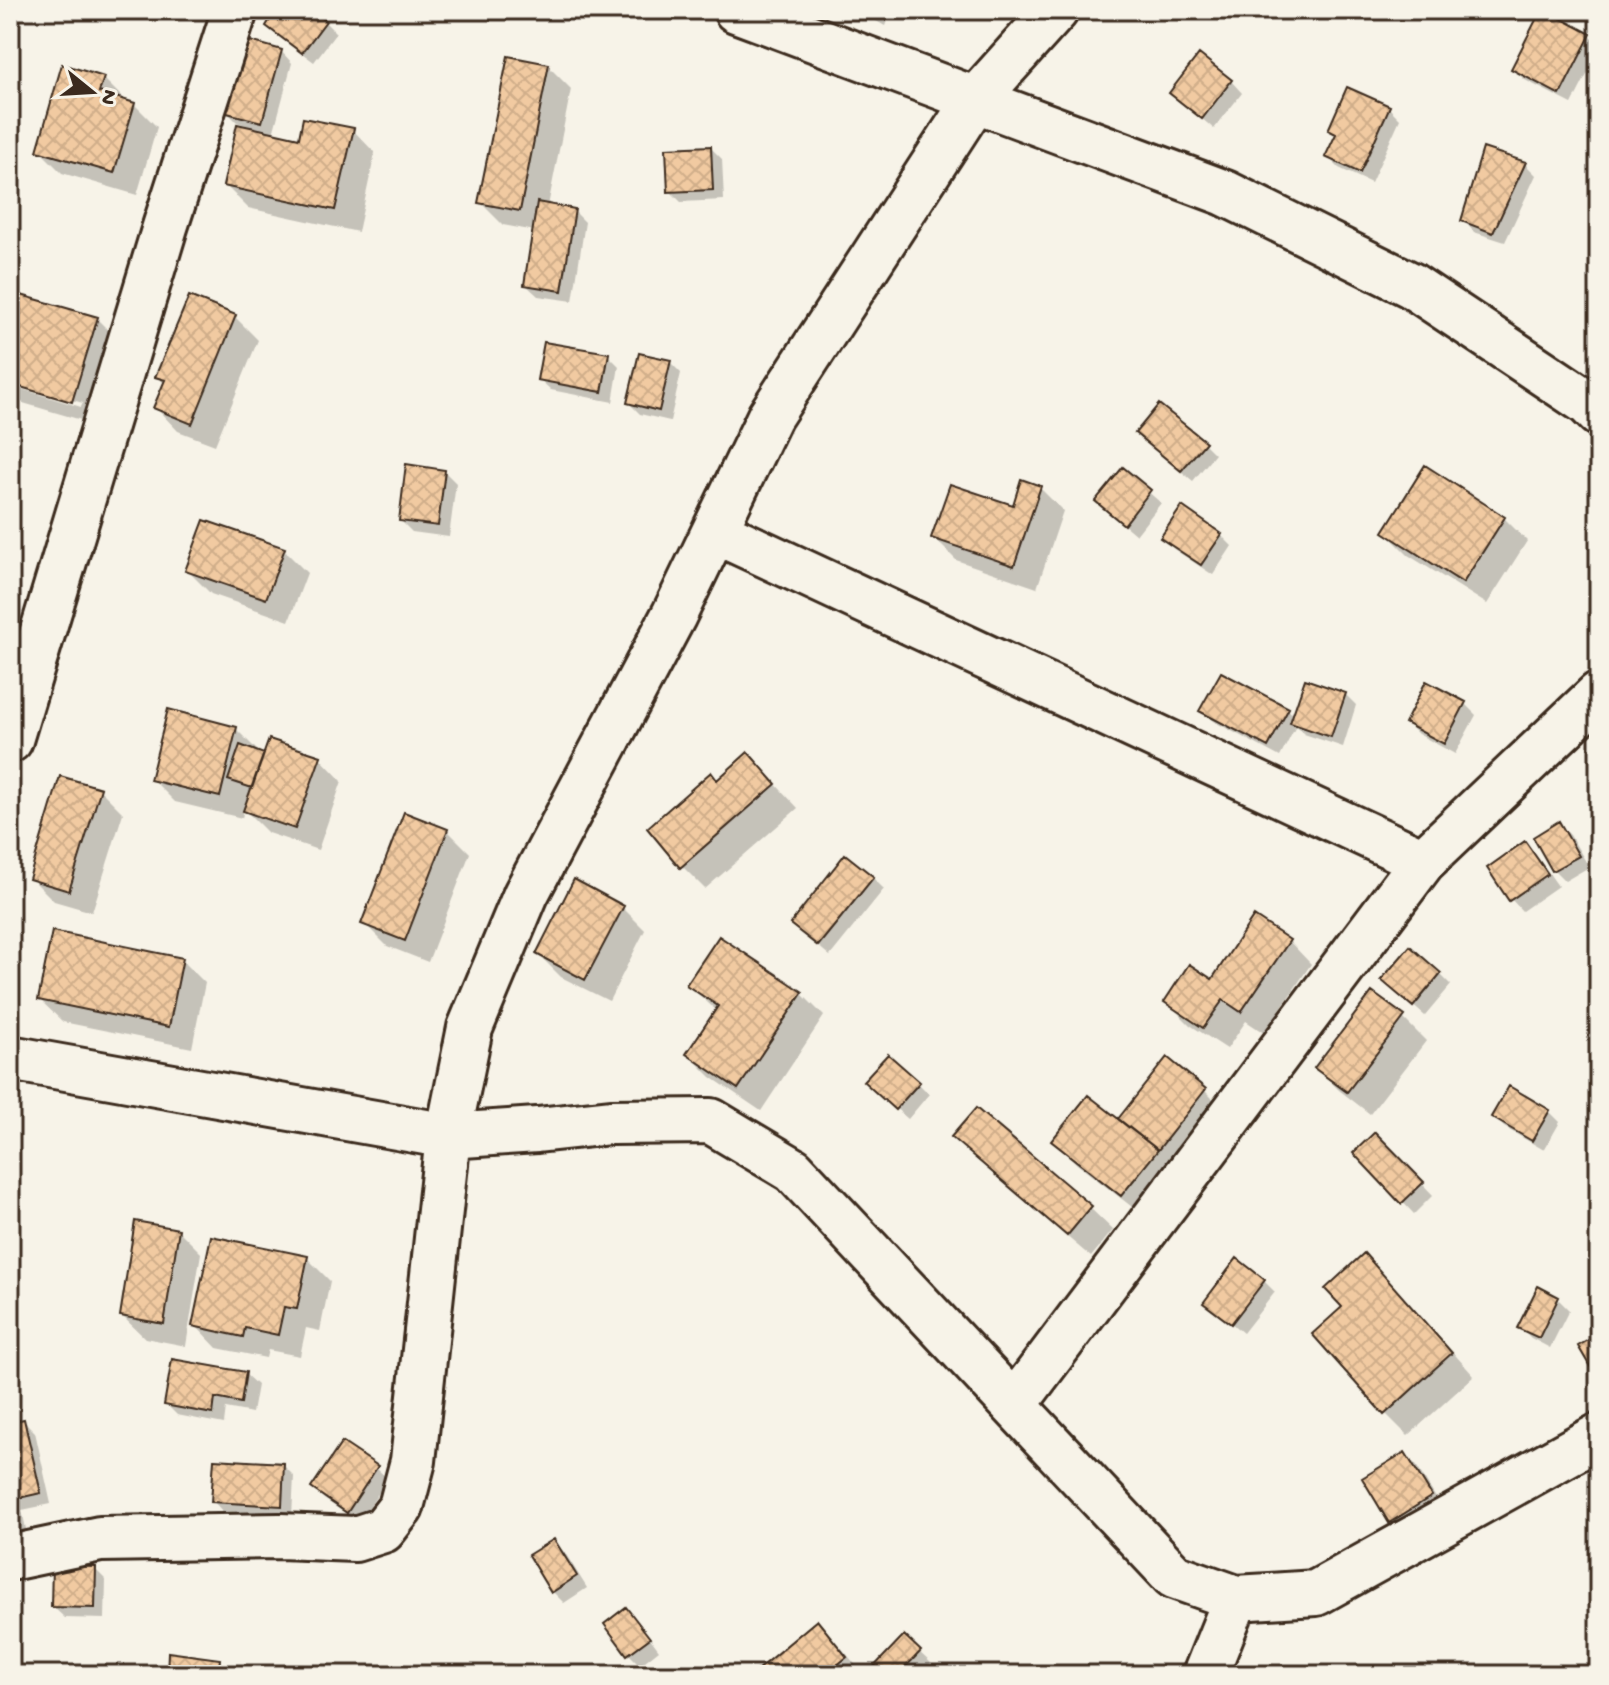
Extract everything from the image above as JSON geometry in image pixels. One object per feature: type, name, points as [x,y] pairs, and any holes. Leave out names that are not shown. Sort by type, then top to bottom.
[{"type":"street","points":[[10,740],[165,227],[235,10]]},
{"type":"street","points":[[736,10],[1225,193],[1411,285],[1588,403],[1599,414]]},
{"type":"street","points":[[10,1558],[100,1539],[280,1536],[355,1539],[383,1530],[401,1507],[413,1461],[448,1136],[470,1028],[526,894],[674,615],[770,416],[975,100],[1056,10]]},
{"type":"street","points":[[715,531],[1423,861]]},
{"type":"street","points":[[1014,1405],[1423,861],[1599,694]]},
{"type":"street","points":[[10,1058],[448,1136],[611,1122],[711,1121],[793,1170],[1174,1576],[1236,1598],[1316,1593],[1599,1436]]},
{"type":"street","points":[[1205,1675],[1236,1598]]},
{"type":"building","points":[[276,10],[311,10],[326,21],[302,53],[266,26]]},
{"type":"building","points":[[1541,10],[1591,34],[1560,95],[1511,69]]},
{"type":"building","points":[[243,39],[282,50],[262,122],[223,112]]},
{"type":"building","points":[[1199,54],[1232,80],[1202,119],[1169,93]]},
{"type":"building","points":[[508,56],[549,64],[520,211],[478,203]]},
{"type":"building","points":[[62,64],[104,77],[99,92],[135,103],[114,173],[37,151]]},
{"type":"building","points":[[1347,87],[1390,106],[1360,173],[1325,157],[1336,134],[1328,130]]},
{"type":"building","points":[[303,118],[354,128],[335,210],[223,186],[237,124],[299,138]]},
{"type":"building","points":[[711,146],[713,190],[668,192],[666,148]]},
{"type":"building","points":[[1483,148],[1526,162],[1493,233],[1461,221]]},
{"type":"building","points":[[537,202],[575,209],[562,291],[524,285]]},
{"type":"building","points":[[14,293],[98,317],[72,402],[10,384],[10,305]]},
{"type":"building","points":[[189,296],[236,315],[192,424],[153,408],[165,380],[155,377]]},
{"type":"building","points":[[544,342],[609,353],[602,392],[537,380]]},
{"type":"building","points":[[639,353],[671,360],[659,411],[627,403]]},
{"type":"building","points":[[1159,404],[1206,442],[1181,471],[1135,433]]},
{"type":"building","points":[[406,464],[445,470],[438,526],[399,521]]},
{"type":"building","points":[[1425,465],[1505,517],[1463,583],[1383,532]]},
{"type":"building","points":[[1123,467],[1151,490],[1124,525],[1095,501]]},
{"type":"building","points":[[1021,479],[1041,486],[1014,566],[931,538],[950,484],[1013,505]]},
{"type":"building","points":[[1182,506],[1222,534],[1201,565],[1160,538]]},
{"type":"building","points":[[204,520],[285,548],[266,599],[185,571]]},
{"type":"building","points":[[1221,672],[1289,708],[1268,747],[1199,711]]},
{"type":"building","points":[[1305,679],[1346,693],[1331,737],[1290,723]]},
{"type":"building","points":[[1426,681],[1466,702],[1444,744],[1405,723]]},
{"type":"building","points":[[168,709],[237,727],[220,797],[150,780]]},
{"type":"building","points":[[269,739],[321,756],[295,829],[243,811]]},
{"type":"building","points":[[240,745],[264,754],[252,788],[228,780]]},
{"type":"building","points":[[748,752],[776,784],[680,868],[647,828],[711,772],[717,780]]},
{"type":"building","points":[[60,776],[101,788],[69,891],[29,879]]},
{"type":"building","points":[[404,812],[448,829],[405,941],[361,924]]},
{"type":"building","points":[[1559,821],[1579,856],[1552,871],[1533,837]]},
{"type":"building","points":[[1525,841],[1548,874],[1509,901],[1487,868]]},
{"type":"building","points":[[845,854],[874,877],[818,946],[790,924]]},
{"type":"building","points":[[574,879],[624,906],[585,980],[536,954]]},
{"type":"building","points":[[1254,916],[1290,940],[1241,1012],[1223,1000],[1203,1028],[1164,1002],[1189,964],[1212,979]]},
{"type":"building","points":[[52,931],[183,958],[169,1027],[38,1000]]},
{"type":"building","points":[[719,936],[803,992],[738,1089],[686,1054],[718,1006],[686,985]]},
{"type":"building","points":[[1410,946],[1441,973],[1413,1007],[1381,980]]},
{"type":"building","points":[[1372,992],[1405,1016],[1347,1092],[1314,1068]]},
{"type":"building","points":[[888,1054],[920,1082],[895,1110],[863,1081]]},
{"type":"building","points":[[1167,1057],[1206,1089],[1158,1150],[1118,1119]]},
{"type":"building","points":[[1509,1086],[1550,1110],[1532,1141],[1491,1117]]},
{"type":"building","points":[[1088,1095],[1158,1150],[1121,1196],[1051,1141]]},
{"type":"building","points":[[976,1108],[1092,1206],[1067,1236],[951,1137]]},
{"type":"building","points":[[1375,1132],[1424,1182],[1401,1204],[1353,1153]]},
{"type":"building","points":[[135,1221],[179,1229],[164,1324],[120,1316]]},
{"type":"building","points":[[211,1236],[308,1256],[297,1309],[284,1307],[278,1335],[245,1328],[243,1337],[192,1326]]},
{"type":"building","points":[[1364,1253],[1452,1353],[1384,1415],[1312,1334],[1342,1307],[1325,1289]]},
{"type":"building","points":[[1237,1258],[1265,1280],[1231,1324],[1203,1303]]},
{"type":"building","points":[[1538,1286],[1559,1297],[1539,1338],[1517,1328]]},
{"type":"building","points":[[1599,1334],[1599,1382],[1578,1346]]},
{"type":"building","points":[[172,1359],[246,1372],[241,1403],[215,1398],[213,1414],[164,1405]]},
{"type":"building","points":[[24,1419],[41,1493],[10,1500],[10,1422]]},
{"type":"building","points":[[342,1442],[378,1466],[347,1513],[311,1488]]},
{"type":"building","points":[[1405,1452],[1432,1496],[1389,1523],[1362,1478]]},
{"type":"building","points":[[214,1459],[284,1463],[282,1506],[211,1502]]},
{"type":"building","points":[[554,1539],[577,1576],[551,1593],[528,1555]]},
{"type":"building","points":[[52,1566],[96,1567],[95,1608],[51,1607]]},
{"type":"building","points":[[626,1607],[650,1638],[627,1655],[604,1624]]},
{"type":"building","points":[[817,1620],[847,1657],[825,1675],[751,1675]]},
{"type":"building","points":[[904,1635],[921,1651],[898,1675],[866,1675]]},
{"type":"building","points":[[168,1652],[220,1659],[218,1675],[167,1675]]}]
